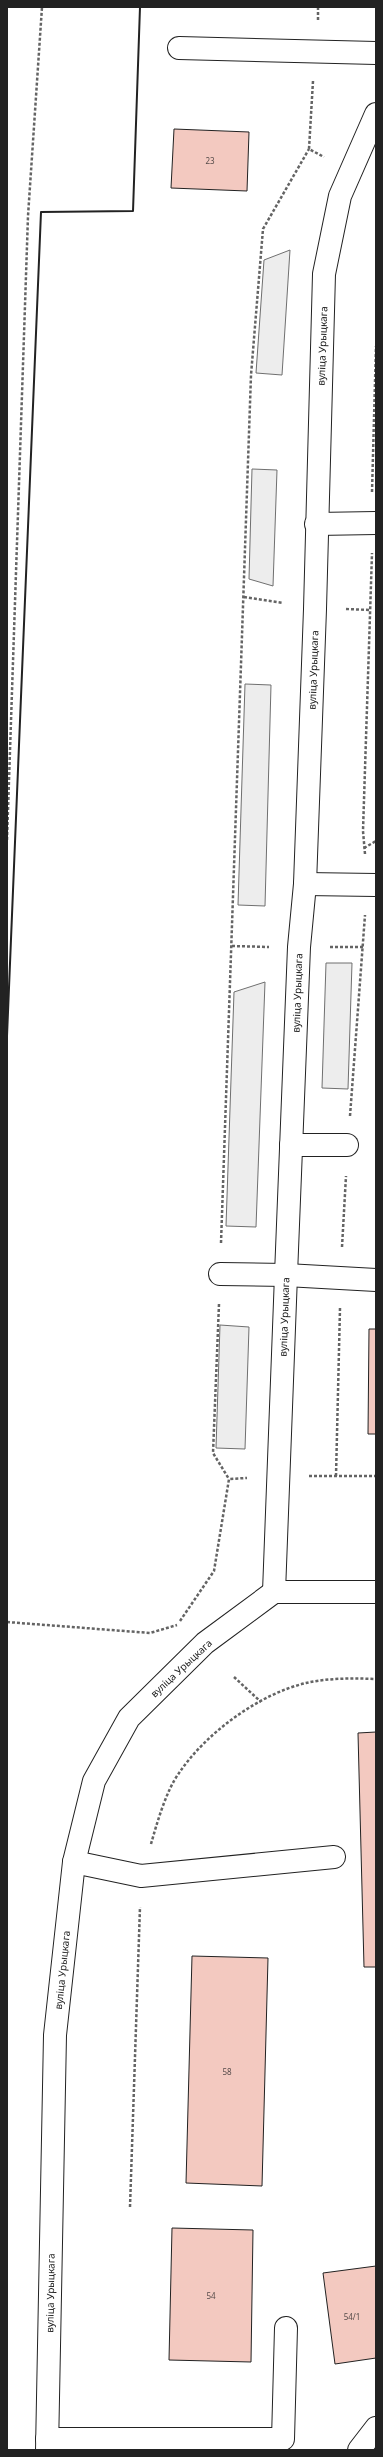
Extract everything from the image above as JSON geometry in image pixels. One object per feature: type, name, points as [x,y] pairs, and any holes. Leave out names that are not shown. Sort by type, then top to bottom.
[{"type":"main road","points":[[179,48],[376,53]]},
{"type":"main road","name":"вуліца Урыцкага","points":[[47,2445],[55,2035],[74,1862],[94,1782],[129,1718],[205,1643],[274,1592],[299,947],[305,884],[315,609],[316,524],[324,274],[340,196],[376,114]]},
{"type":"main road","points":[[316,524],[376,523]]},
{"type":"main road","points":[[305,884],[376,884]]},
{"type":"main road","points":[[291,1146],[347,1145]]},
{"type":"main road","points":[[220,1274],[286,1275],[376,1280]]},
{"type":"main road","points":[[274,1592],[376,1592]]},
{"type":"main road","points":[[74,1862],[141,1876],[334,1857]]},
{"type":"main road","points":[[47,2445],[282,2444],[286,2328]]},
{"type":"main road","points":[[358,2450],[376,2428]]},
{"type":"path","points":[[7,840],[28,216],[42,7]]},
{"type":"path","points":[[7,1622],[150,1632],[178,1625],[214,1571],[229,1479],[213,1453],[251,374],[263,229],[309,149],[318,7]]},
{"type":"path","points":[[309,149],[351,172]]},
{"type":"path","points":[[244,597],[283,603]]},
{"type":"path","points":[[343,609],[370,610]]},
{"type":"path","points":[[364,848],[376,841]]},
{"type":"path","points":[[232,946],[270,947]]},
{"type":"path","points":[[329,947],[364,947]]},
{"type":"path","points":[[301,1476],[376,1476]]},
{"type":"path","points":[[229,1479],[252,1478]]},
{"type":"path","points":[[234,1677],[261,1702]]},
{"type":"shaded area","points":[[290,250],[282,375],[256,373],[264,260]]},
{"type":"shaded area","points":[[252,469],[277,470],[273,586],[249,579]]},
{"type":"shaded area","points":[[245,684],[271,685],[265,906],[238,905]]},
{"type":"shaded area","points":[[326,963],[352,963],[348,1089],[322,1088]]},
{"type":"shaded area","points":[[265,982],[256,1227],[226,1226],[234,992]]},
{"type":"shaded area","points":[[220,1325],[249,1327],[245,1449],[216,1448]]},
{"type":"building","points":[[174,129],[249,132],[247,191],[171,188]]},
{"type":"building","points":[[369,1329],[376,1329],[376,1434],[368,1434]]},
{"type":"building","points":[[376,1732],[376,1967],[364,1967],[358,1733]]},
{"type":"building","points":[[192,1956],[268,1958],[262,2186],[186,2183]]},
{"type":"building","points":[[172,2228],[253,2230],[251,2362],[169,2360]]},
{"type":"building","points":[[376,2266],[376,2358],[335,2364],[323,2273]]},
{"type":"wall","points":[[7,1036],[41,212],[133,211],[140,7]]}]
